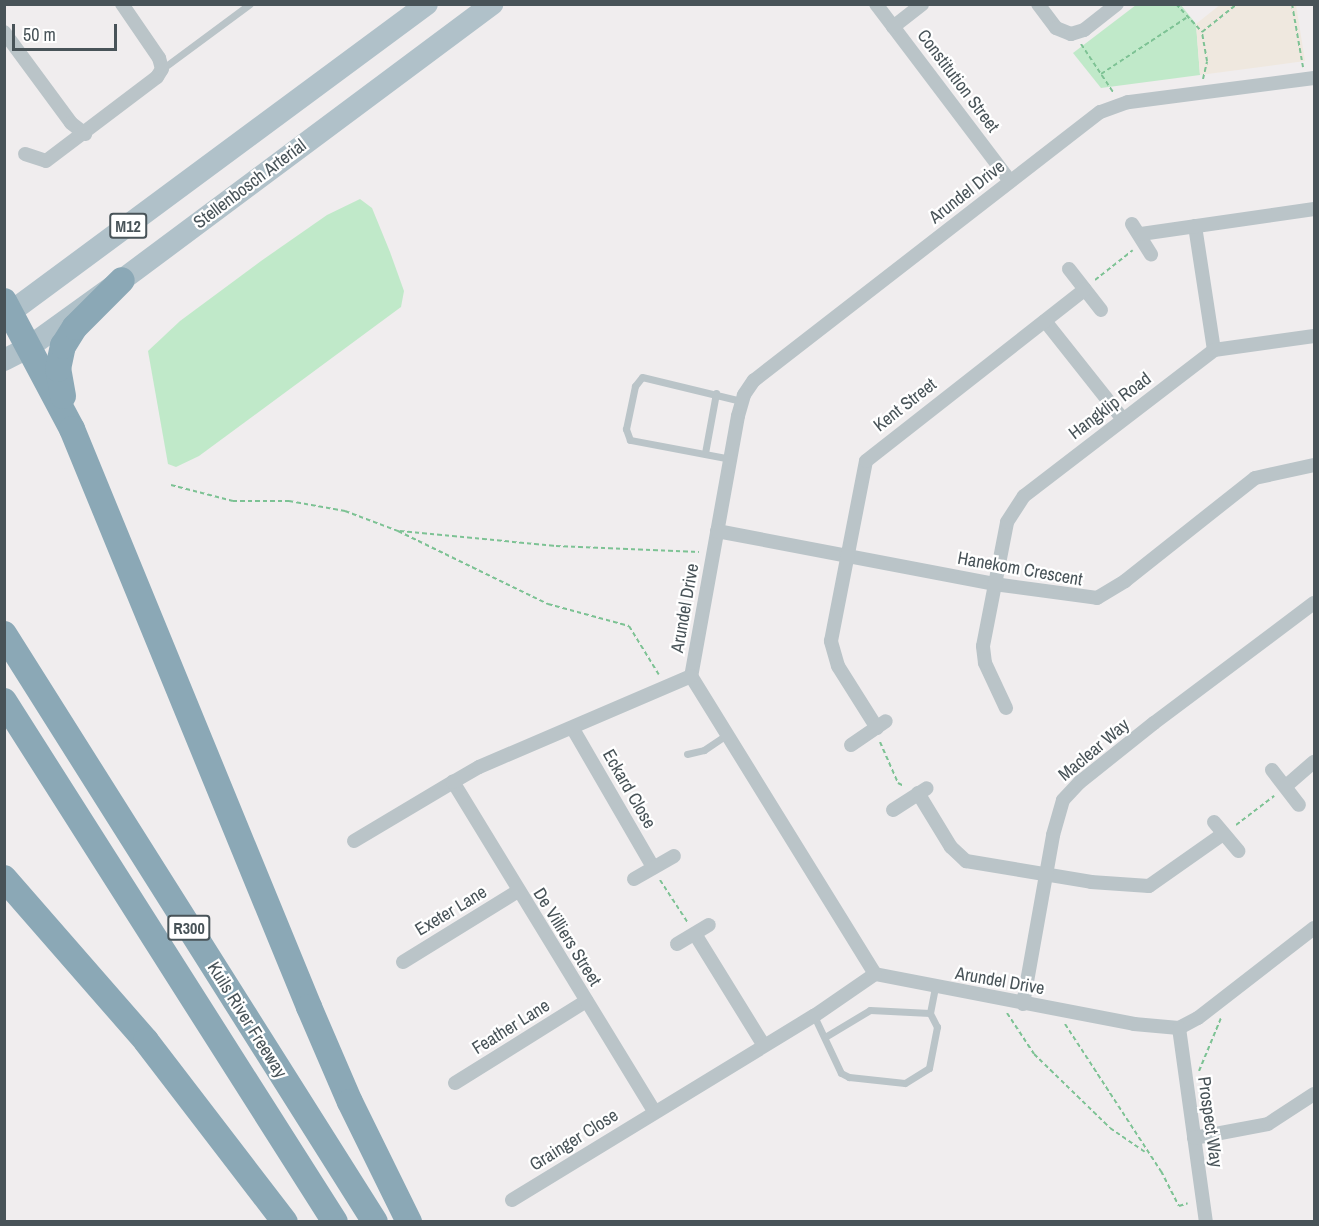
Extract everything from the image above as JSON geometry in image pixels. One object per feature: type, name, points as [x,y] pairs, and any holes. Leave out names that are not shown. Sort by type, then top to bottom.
[{"type":"highway","points":[[72,429],[59,382],[63,346],[75,327],[122,280]]},
{"type":"highway","points":[[7,310],[72,429],[309,1007],[350,1102],[409,1221]]},
{"type":"highway","name":"Kuils River Freeway","points":[[4,634],[375,1221]]},
{"type":"highway","name":"Kuils River Freeway","points":[[4,701],[335,1221]]},
{"type":"highway","points":[[4,878],[146,1041],[285,1221]]},
{"type":"main road","name":"M12","points":[[7,310],[427,4]]},
{"type":"main road","name":"Stellenbosch Arterial","points":[[4,360],[29,347],[122,280],[492,4]]},
{"type":"street","points":[[25,154],[46,161],[153,82],[162,69],[155,49],[122,4]]},
{"type":"street","name":"Constitution Street","points":[[876,4],[1010,181]]},
{"type":"street","points":[[893,27],[922,4]]},
{"type":"street","points":[[1038,4],[1056,28],[1076,34],[1118,4]]},
{"type":"street","points":[[4,32],[10,50],[71,123],[85,134]]},
{"type":"street","name":"Arundel Drive","points":[[1179,1028],[1023,1004],[875,974],[691,676],[741,401],[754,380],[1089,120],[1115,105],[1309,78]]},
{"type":"street","points":[[1151,254],[1139,233],[1314,209]]},
{"type":"street","points":[[1195,226],[1214,350]]},
{"type":"street","points":[[1069,269],[1101,310]]},
{"type":"street","name":"Kent Street","points":[[881,725],[833,652],[835,613],[862,471],[871,455],[1085,289]]},
{"type":"street","points":[[1045,321],[1122,418]]},
{"type":"street","name":"Hangklip Road","points":[[1006,708],[985,663],[986,621],[1007,522],[1016,507],[1035,487],[1122,418],[1214,350],[1314,336]]},
{"type":"street","name":"Hanekom Crescent","points":[[717,531],[994,584],[1096,598],[1125,580],[1256,478],[1314,465]]},
{"type":"street","name":"Maclear Way","points":[[1023,1004],[1059,811],[1070,791],[1314,603]]},
{"type":"street","points":[[354,841],[479,767],[573,729],[691,676]]},
{"type":"street","points":[[851,745],[881,725]]},
{"type":"street","name":"Eckard Close","points":[[573,729],[653,867]]},
{"type":"street","points":[[1286,786],[1314,762]]},
{"type":"street","points":[[1272,770],[1299,805]]},
{"type":"street","name":"De Villiers Street","points":[[453,782],[654,1111]]},
{"type":"street","points":[[893,810],[922,790],[951,847],[966,861],[1125,887],[1149,886],[1223,834]]},
{"type":"street","points":[[1214,822],[1238,851]]},
{"type":"street","points":[[634,879],[674,856]]},
{"type":"street","name":"Exeter Lane","points":[[403,962],[518,891]]},
{"type":"street","points":[[677,944],[709,925]]},
{"type":"street","points":[[1179,1028],[1216,1004],[1314,928]]},
{"type":"street","points":[[695,934],[763,1044]]},
{"type":"street","points":[[654,1111],[763,1044],[814,1016],[875,974]]},
{"type":"street","name":"Feather Lane","points":[[455,1083],[586,1001]]},
{"type":"street","name":"Prospect Way","points":[[1179,1028],[1206,1221]]},
{"type":"street","points":[[1194,1138],[1268,1124],[1314,1094]]},
{"type":"street","name":"Grainger Close","points":[[512,1200],[654,1111]]},
{"type":"lane","points":[[162,69],[250,4]]},
{"type":"lane","points":[[730,459],[630,440],[626,429],[635,386],[642,377],[716,393],[741,401]]},
{"type":"lane","points":[[705,453],[716,393]]},
{"type":"lane","points":[[687,754],[704,750],[726,735]]},
{"type":"lane","points":[[814,1016],[825,1036],[834,1062],[845,1076],[905,1083],[929,1068],[937,1028],[930,1012],[935,987]]},
{"type":"lane","points":[[825,1036],[870,1010],[930,1012]]},
{"type":"path","points":[[1176,4],[1186,18],[1202,32],[1207,61],[1204,92]]},
{"type":"path","points":[[1202,32],[1238,4]]},
{"type":"path","points":[[1292,4],[1309,78]]},
{"type":"path","points":[[1101,74],[1186,18]]},
{"type":"path","points":[[1076,34],[1113,91],[1115,105]]},
{"type":"path","points":[[1085,289],[1139,233]]},
{"type":"path","points":[[171,485],[234,501],[289,501],[345,511],[398,531],[548,604],[630,626],[667,687]]},
{"type":"path","points":[[398,531],[556,546],[713,553]]},
{"type":"path","points":[[881,725],[883,754],[898,783],[922,790]]},
{"type":"path","points":[[1223,834],[1286,786]]},
{"type":"path","points":[[653,867],[695,934]]},
{"type":"path","points":[[1004,1000],[1005,1010],[1034,1054],[1110,1128],[1147,1154]]},
{"type":"path","points":[[1186,1080],[1194,1077],[1204,1062],[1221,1018],[1216,1004]]},
{"type":"path","points":[[1063,1011],[1064,1022],[1089,1066],[1147,1154],[1161,1171],[1179,1206],[1203,1199]]},
{"type":"green space","points":[[1136,5],[1181,5],[1196,24],[1200,75],[1101,88],[1073,53]]},
{"type":"green space","points":[[360,199],[372,208],[390,252],[404,291],[401,307],[199,456],[176,467],[168,464],[148,351],[180,321],[261,261],[327,215]]},
{"type":"sand","points":[[1221,4],[1296,5],[1305,61],[1200,75],[1196,24]]}]
